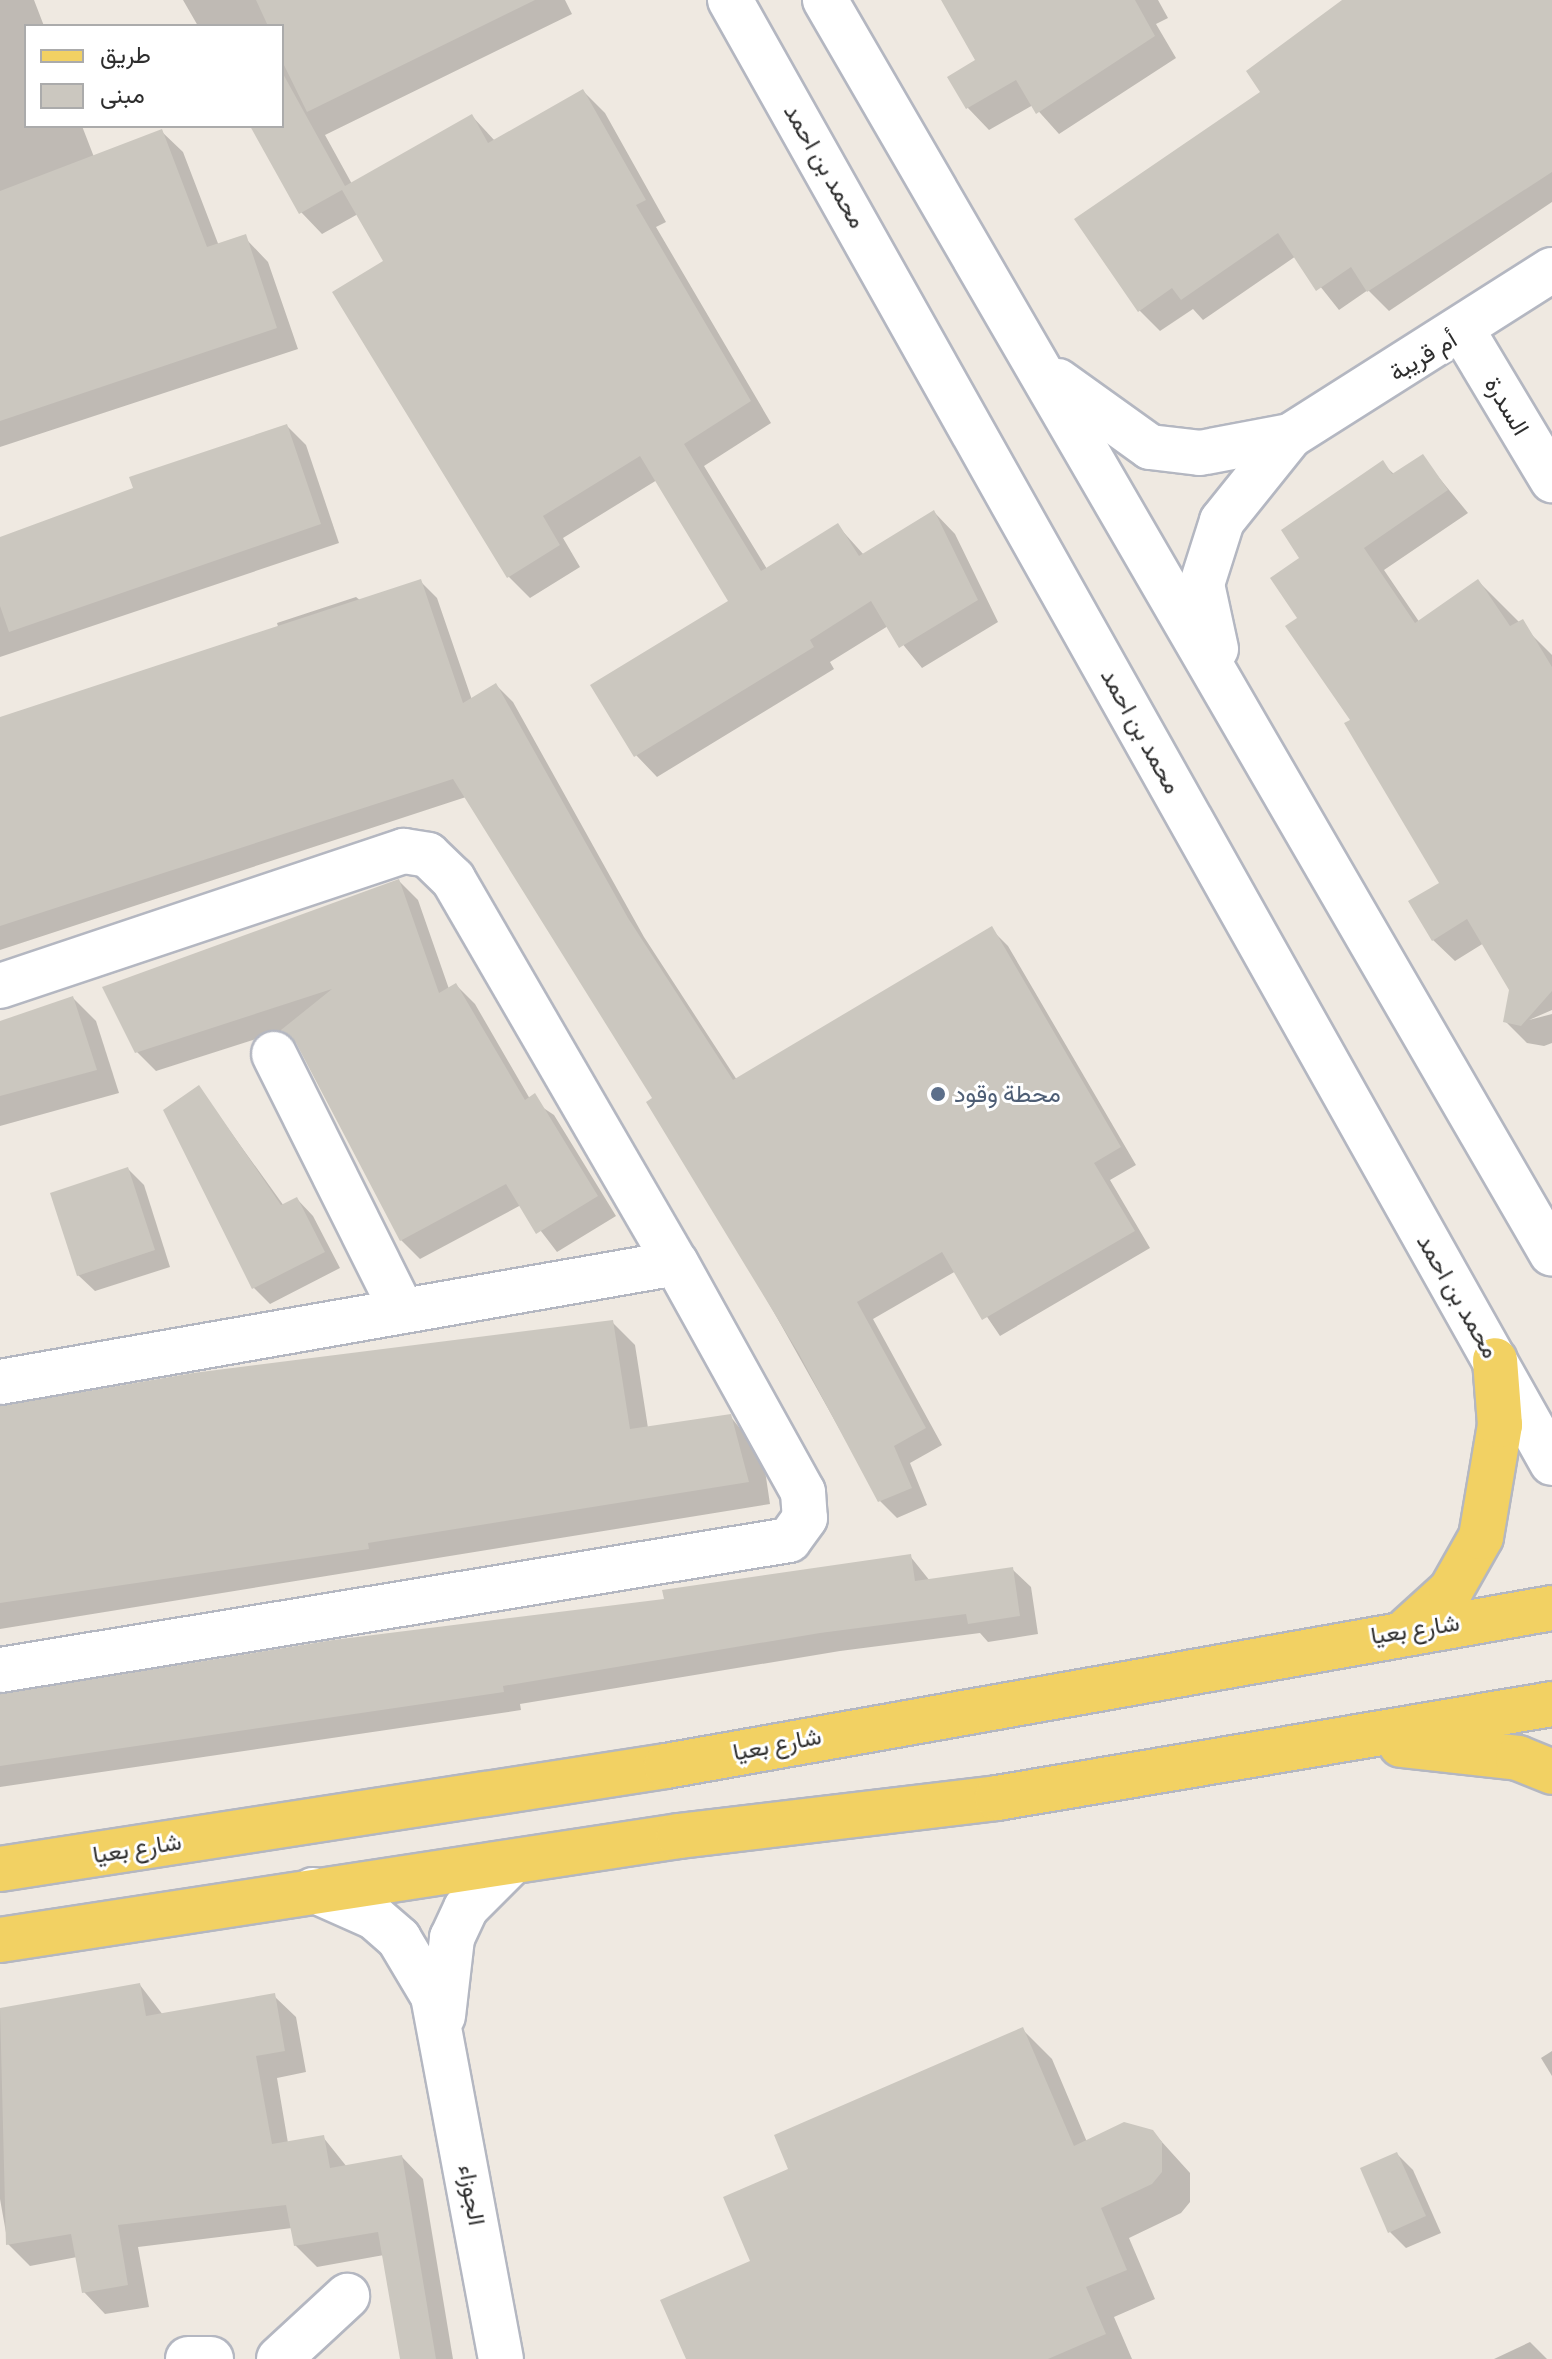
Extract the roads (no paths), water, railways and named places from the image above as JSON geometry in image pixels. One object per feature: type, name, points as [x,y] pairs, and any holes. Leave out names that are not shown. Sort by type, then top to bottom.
[{"type":"main road","points":[[1408,1629],[1451,1590],[1481,1537],[1500,1425],[1495,1360]]},
{"type":"main road","name":"شارع بعيا","points":[[0,1869],[666,1766],[1408,1629],[1552,1608]]},
{"type":"main road","points":[[0,1940],[313,1890],[997,1798],[1552,1704]]},
{"type":"main road","points":[[1323,1741],[1449,1748],[1552,1772]]},
{"type":"street","name":"محمد بن احمد","points":[[730,0],[1552,1463]]},
{"type":"street","points":[[825,0],[1552,1254]]},
{"type":"street","name":"أم قريبة","points":[[1223,685],[1202,584],[1222,521],[1290,436],[1463,331],[1552,270]]},
{"type":"street","name":"السدرة","points":[[1463,331],[1552,480]]},
{"type":"street","name":"أم قريبة","points":[[1035,362],[1102,418],[1150,447],[1200,453],[1290,436]]},
{"type":"street","points":[[0,986],[404,851],[428,855],[453,879],[676,1263],[803,1492],[805,1518],[789,1540],[0,1670]]},
{"type":"street","points":[[274,1054],[402,1311]]},
{"type":"street","points":[[0,1382],[676,1263]]},
{"type":"street","points":[[443,2030],[452,1938],[466,1908],[511,1863]]},
{"type":"street","points":[[313,1890],[374,1917],[399,1939],[419,1965],[443,2030]]},
{"type":"street","name":"الجوزاء","points":[[443,2030],[501,2359]]},
{"type":"street","points":[[279,2359],[347,2296]]},
{"type":"street","points":[[188,2359],[211,2359]]},
{"type":"place","name":"محطة وقود","points":[[938,1094]]}]
